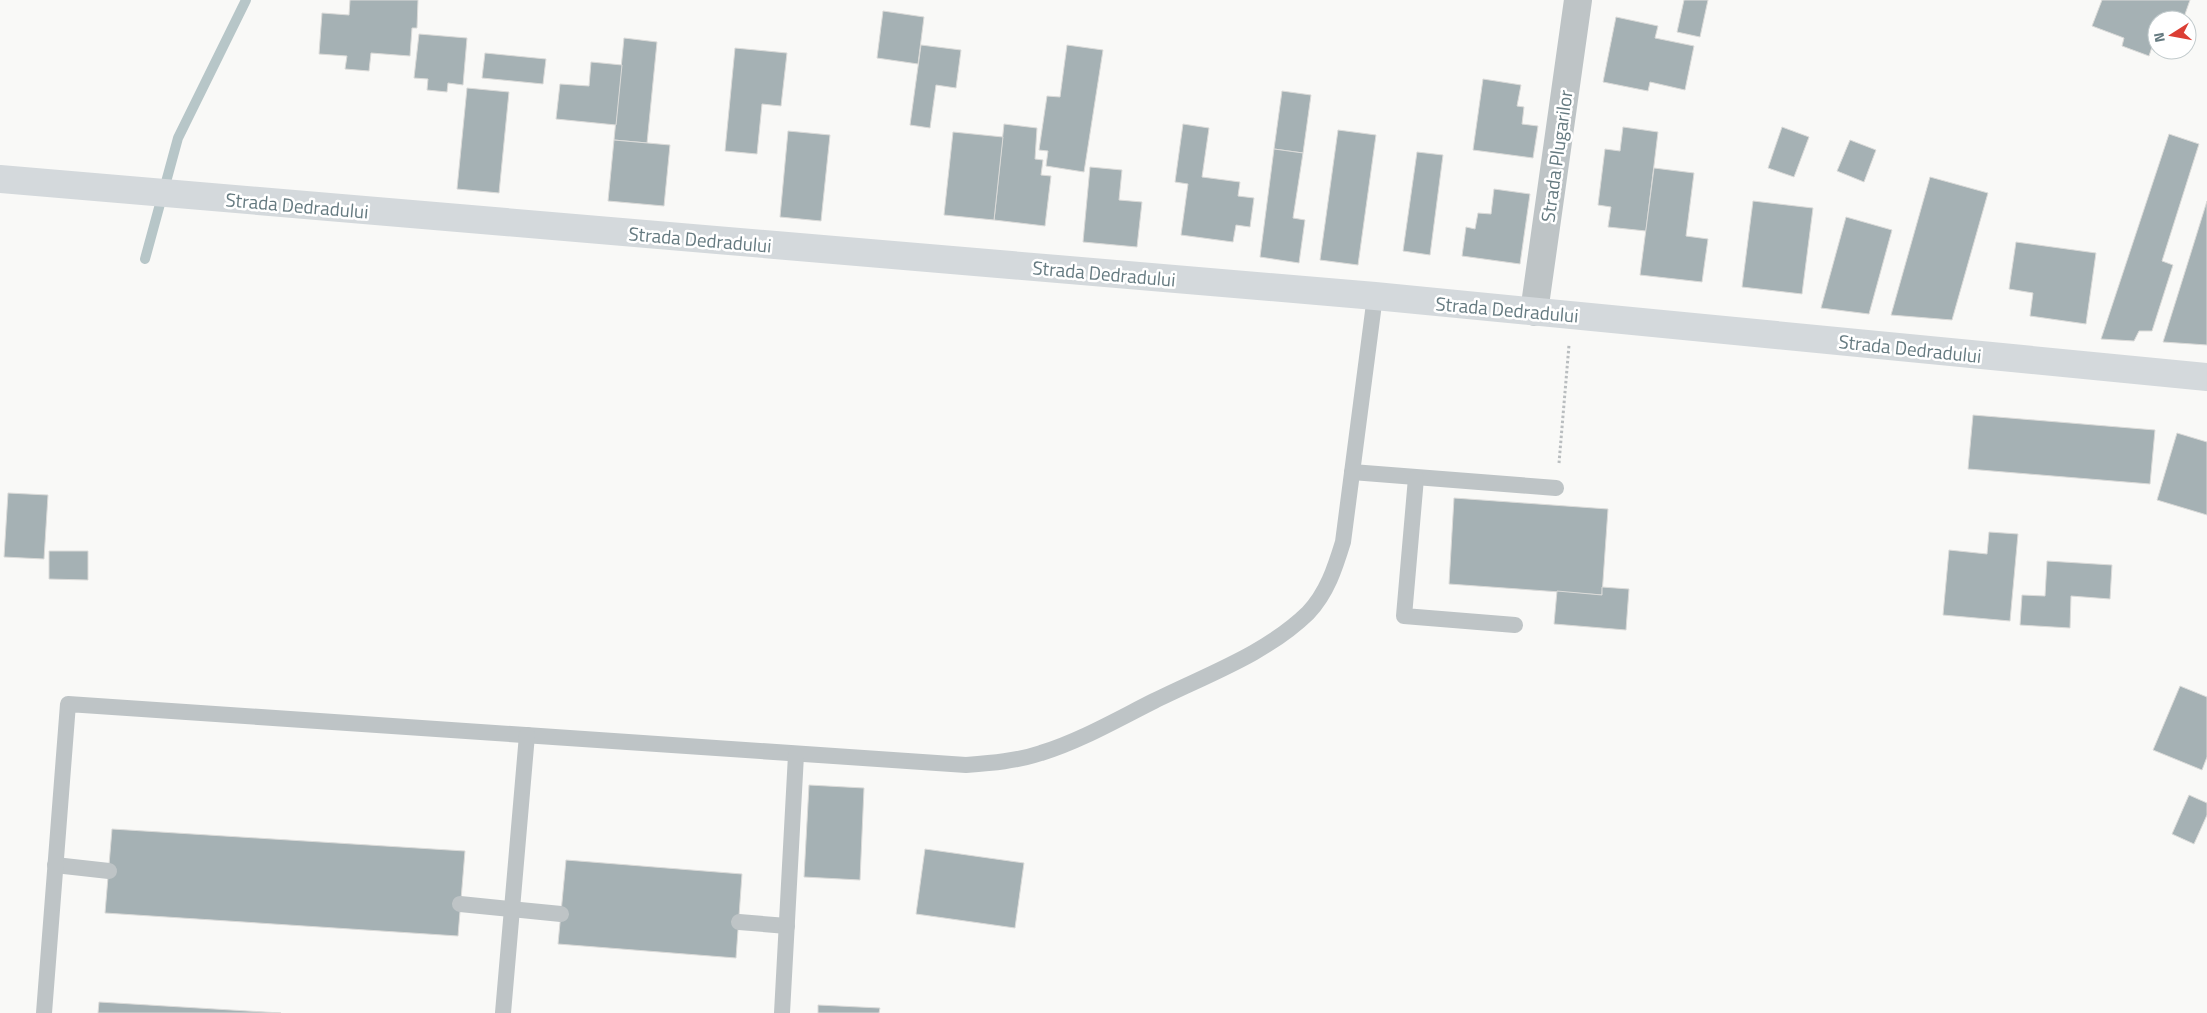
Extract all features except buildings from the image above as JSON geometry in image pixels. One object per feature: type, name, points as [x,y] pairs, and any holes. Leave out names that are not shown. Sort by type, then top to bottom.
[{"type":"main road","name":"Strada Dedradului","points":[[0,179],[1375,296],[2207,377]]},
{"type":"street","name":"Strada Plugarilor","points":[[1534,312],[1578,0]]},
{"type":"lane","points":[[44,1013],[68,704],[796,755],[966,765],[1001,762],[1042,753],[1091,732],[1244,656],[1293,626],[1310,611],[1333,575],[1343,542],[1375,296]]},
{"type":"lane","points":[[1352,472],[1556,488]]},
{"type":"lane","points":[[1416,478],[1404,616],[1514,625]]},
{"type":"lane","points":[[503,1013],[527,735]]},
{"type":"lane","points":[[782,1013],[796,755]]},
{"type":"lane","points":[[55,865],[109,871]]},
{"type":"lane","points":[[460,904],[561,914]]},
{"type":"lane","points":[[739,922],[787,926]]},
{"type":"path","points":[[1556,488],[1572,314]]},
{"type":"waterway","points":[[145,259],[178,138],[246,0]]}]
